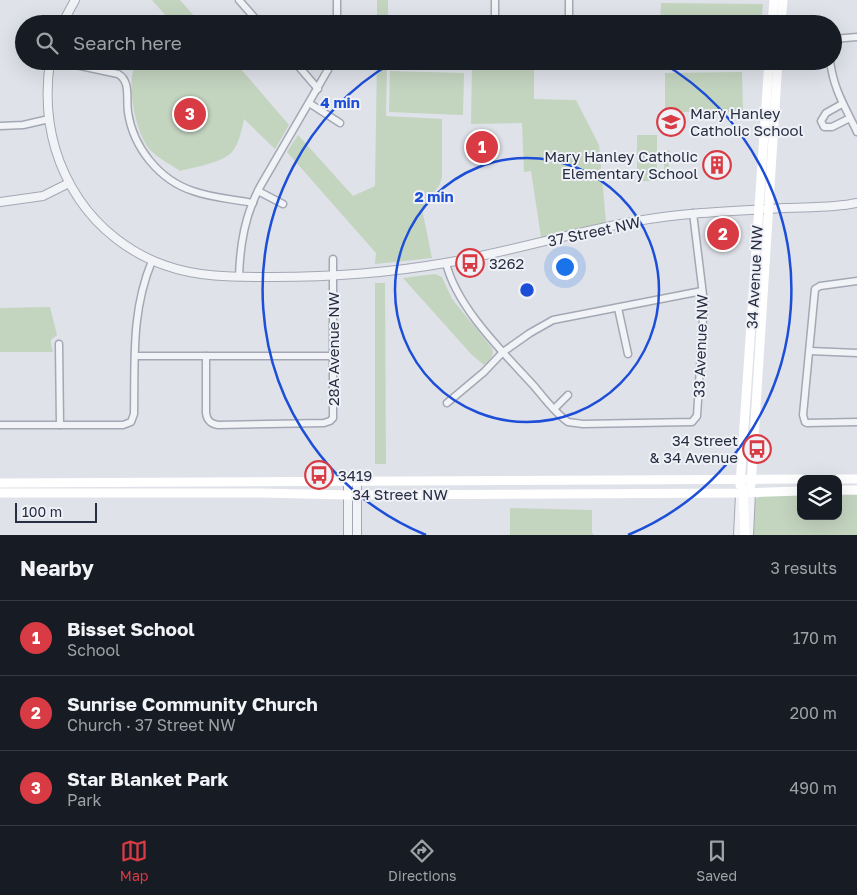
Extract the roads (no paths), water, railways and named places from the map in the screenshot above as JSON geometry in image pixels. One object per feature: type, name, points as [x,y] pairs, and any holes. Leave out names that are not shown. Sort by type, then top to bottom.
[{"type":"main road","points":[[773,15],[774,0]]},
{"type":"main road","points":[[782,15],[783,0]]},
{"type":"main road","name":"34 Avenue NW","points":[[745,493],[741,480],[768,70]]},
{"type":"main road","name":"34 Avenue NW","points":[[745,493],[752,480],[777,70]]},
{"type":"main road","name":"34 Street NW","points":[[0,483],[797,479]]},
{"type":"main road","points":[[842,479],[857,479]]},
{"type":"main road","points":[[842,490],[857,490]]},
{"type":"main road","name":"34 Street NW","points":[[0,493],[352,494],[745,493],[797,491]]},
{"type":"main road","points":[[745,493],[747,535]]},
{"type":"street","points":[[239,0],[252,15]]},
{"type":"street","points":[[337,0],[337,15]]},
{"type":"street","points":[[495,0],[495,15]]},
{"type":"street","points":[[569,0],[569,15]]},
{"type":"street","points":[[66,15],[73,1]]},
{"type":"street","points":[[842,38],[857,37]]},
{"type":"street","name":"37 Street NW","points":[[49,70],[47,93],[54,148],[69,183],[84,206],[101,226],[123,244],[152,261],[199,275],[239,277],[333,276],[383,272],[446,263],[620,224],[667,216],[857,203]]},
{"type":"street","points":[[101,70],[118,74],[124,78],[127,86],[132,130],[145,155],[161,173],[180,186],[194,192],[253,202]]},
{"type":"street","points":[[302,70],[318,89]]},
{"type":"street","points":[[239,277],[240,245],[253,202],[328,70]]},
{"type":"street","points":[[831,70],[842,104],[857,132]]},
{"type":"street","points":[[309,103],[340,123]]},
{"type":"street","points":[[842,104],[826,113],[821,121],[824,127],[832,127],[850,118]]},
{"type":"street","points":[[0,126],[22,125],[49,119]]},
{"type":"street","points":[[0,202],[43,196],[69,183]]},
{"type":"street","points":[[258,191],[283,204]]},
{"type":"street","name":"33 Avenue NW","points":[[554,409],[564,420],[574,423],[692,422],[696,419],[704,315],[693,214]]},
{"type":"street","points":[[333,259],[333,276]]},
{"type":"street","points":[[0,425],[123,426],[131,422],[134,414],[134,356],[138,302],[152,261]]},
{"type":"street","points":[[446,263],[449,276],[460,298],[503,352],[554,409],[568,395]]},
{"type":"street","name":"28A Avenue NW","points":[[206,356],[206,414],[209,422],[218,425],[324,424],[330,421],[333,418],[333,276]]},
{"type":"street","points":[[857,281],[820,286],[815,289],[813,294],[810,351],[803,415],[804,422],[857,422]]},
{"type":"street","points":[[447,403],[484,372],[503,352],[530,332],[553,320],[702,291]]},
{"type":"street","points":[[618,308],[628,354]]},
{"type":"street","points":[[59,344],[60,425]]},
{"type":"street","points":[[810,351],[857,353]]},
{"type":"street","points":[[134,356],[333,356]]},
{"type":"street","points":[[348,535],[352,481]]},
{"type":"street","points":[[738,535],[745,493]]},
{"type":"street","points":[[352,494],[357,535]]},
{"type":"place","name":"Star Blanket Park","points":[[190,114]]},
{"type":"place","name":"Mary Hanley Catholic School","points":[[671,122]]},
{"type":"place","name":"Bisset School","points":[[482,147]]},
{"type":"place","name":"Mary Hanley Catholic Elementary School","points":[[717,165]]},
{"type":"place","name":"Sunrise Community Church","points":[[723,234]]},
{"type":"place","name":"3262","points":[[470,263]]},
{"type":"place","name":"34 Street & 34 Avenue","points":[[757,449]]},
{"type":"place","name":"3419","points":[[319,475]]}]
